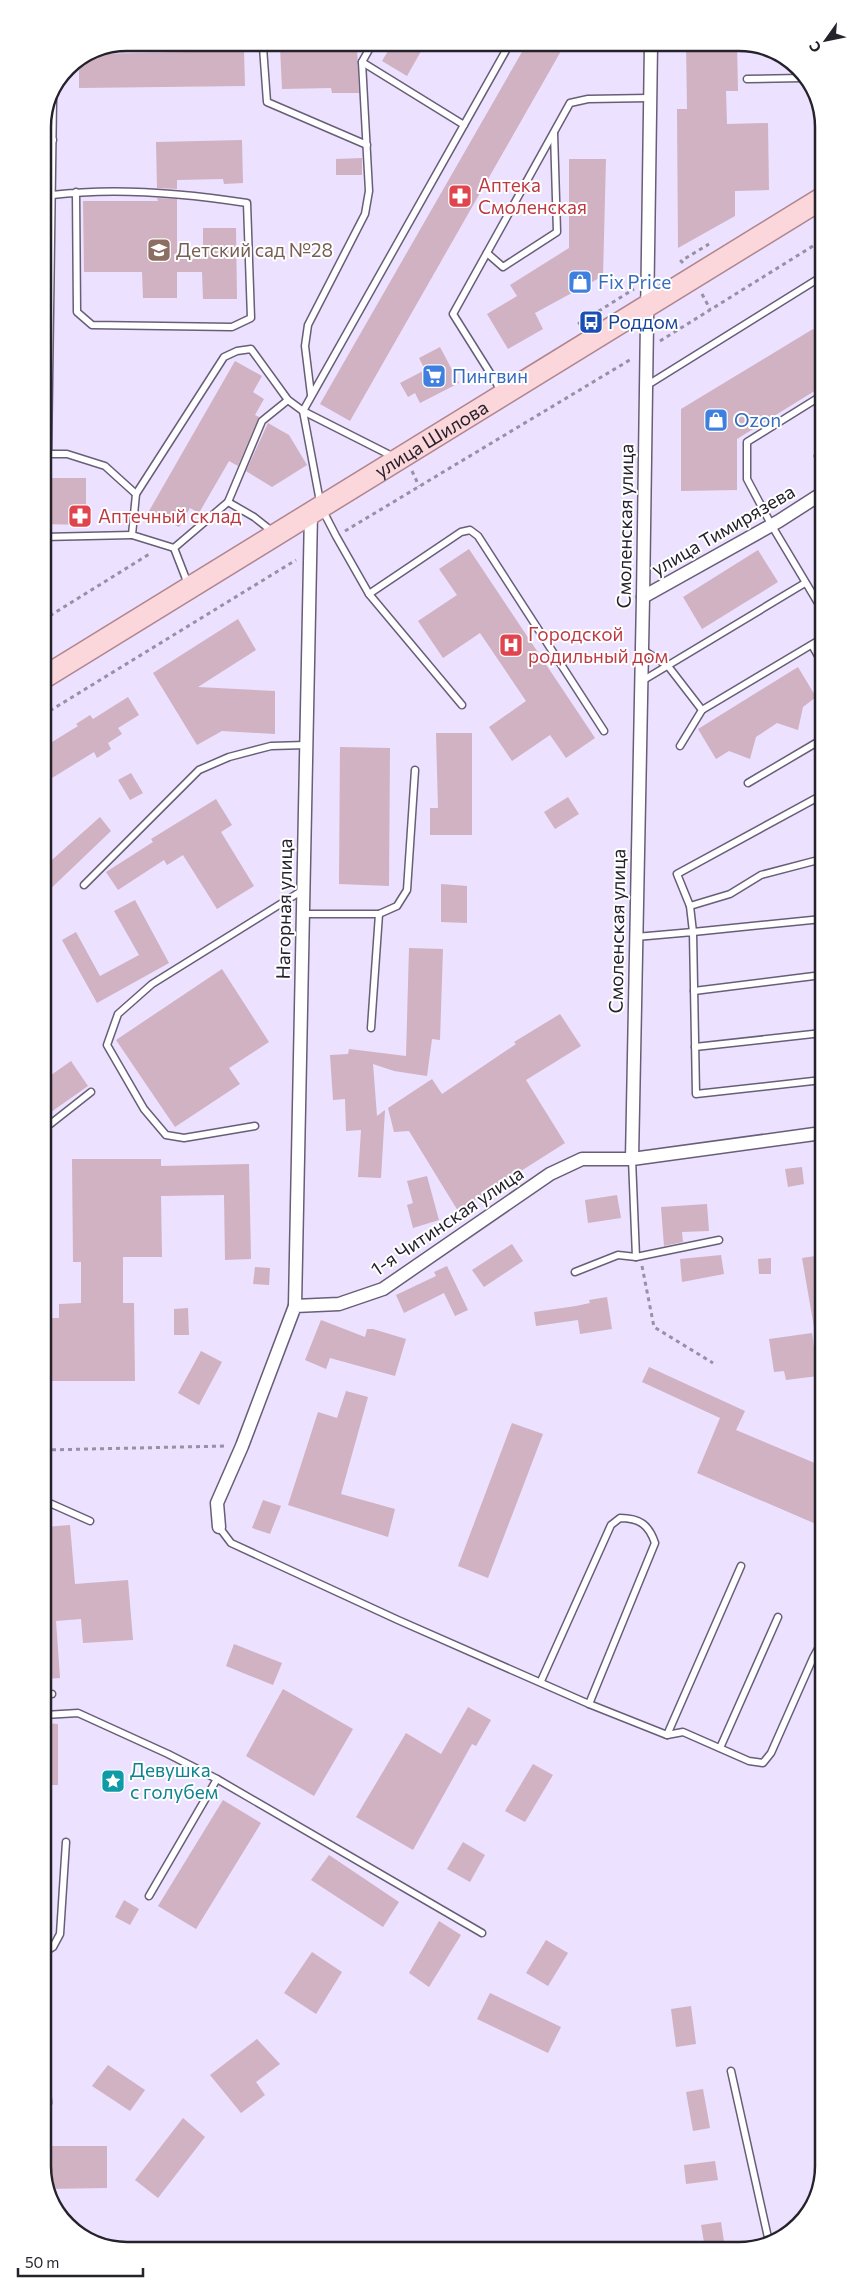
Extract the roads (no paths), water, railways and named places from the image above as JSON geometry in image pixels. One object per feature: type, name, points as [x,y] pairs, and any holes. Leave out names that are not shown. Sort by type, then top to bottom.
[{"type":"main road","name":"улица Шилова","points":[[51,673],[815,203]]},
{"type":"street","name":"Смоленская улица","points":[[632,1158],[643,597],[651,51]]},
{"type":"street","name":"улица Тимирязева","points":[[643,597],[815,502]]},
{"type":"street","name":"Нагорная улица","points":[[295,1306],[310,552],[316,510]]},
{"type":"street","name":"1-я Читинская улица","points":[[295,1306],[340,1304],[383,1289],[550,1174],[582,1159],[632,1158],[815,1134]]},
{"type":"street","points":[[219,1527],[217,1502],[242,1446],[295,1306]]},
{"type":"lane","points":[[263,51],[267,102],[367,145]]},
{"type":"lane","points":[[311,395],[305,346],[308,325],[365,214],[370,191],[362,62],[368,51]]},
{"type":"lane","points":[[462,705],[368,594],[336,536],[316,510],[303,412],[506,51]]},
{"type":"lane","points":[[362,62],[464,124]]},
{"type":"lane","points":[[747,79],[796,78]]},
{"type":"lane","points":[[503,394],[453,314],[570,103],[588,99],[649,98]]},
{"type":"lane","points":[[51,238],[53,115]]},
{"type":"lane","points":[[487,253],[503,267],[557,232],[554,132]]},
{"type":"lane","points":[[52,195],[76,192],[205,196],[247,203],[251,318],[232,327],[92,325],[77,312],[76,192]]},
{"type":"lane","points":[[646,386],[815,281]]},
{"type":"lane","points":[[132,535],[136,494],[224,357],[237,351],[251,349],[288,400],[303,412],[399,459]]},
{"type":"lane","points":[[174,548],[228,502],[262,421],[288,400]]},
{"type":"lane","points":[[815,400],[747,442],[747,479],[772,526],[815,598]]},
{"type":"lane","points":[[51,454],[68,454],[105,466],[136,494]]},
{"type":"lane","points":[[228,502],[276,534]]},
{"type":"lane","points":[[368,594],[461,532],[470,530],[478,536],[604,731]]},
{"type":"lane","points":[[51,537],[132,535],[174,548]]},
{"type":"lane","points":[[174,548],[189,588]]},
{"type":"lane","points":[[641,681],[805,582]]},
{"type":"lane","points":[[680,746],[702,710],[815,643]]},
{"type":"lane","points":[[812,645],[815,650]]},
{"type":"lane","points":[[642,649],[668,666],[702,710]]},
{"type":"lane","points":[[748,784],[815,744]]},
{"type":"lane","points":[[84,885],[199,770],[229,757],[270,746],[306,745]]},
{"type":"lane","points":[[302,914],[379,914],[397,906],[407,890],[415,770]]},
{"type":"lane","points":[[815,799],[677,874],[690,906],[693,932],[696,1094],[815,1081]]},
{"type":"lane","points":[[690,906],[730,894],[761,876],[815,861]]},
{"type":"lane","points":[[255,1126],[184,1138],[166,1135],[144,1109],[107,1044],[118,1014],[152,984],[303,890]]},
{"type":"lane","points":[[371,1028],[379,914]]},
{"type":"lane","points":[[636,936],[815,920]]},
{"type":"lane","points":[[694,991],[815,976]]},
{"type":"lane","points":[[696,1047],[815,1034]]},
{"type":"lane","points":[[51,1123],[91,1092]]},
{"type":"lane","points":[[632,1158],[636,1257]]},
{"type":"lane","points":[[575,1272],[618,1255],[636,1257],[719,1240]]},
{"type":"lane","points":[[51,1504],[90,1521]]},
{"type":"lane","points":[[541,1681],[611,1525],[620,1518],[632,1518],[650,1529],[655,1543],[589,1704]]},
{"type":"lane","points":[[219,1527],[231,1543],[398,1620],[541,1681],[589,1704],[667,1736],[683,1732],[749,1762],[763,1763],[771,1753],[815,1654]]},
{"type":"lane","points":[[667,1736],[741,1566]]},
{"type":"lane","points":[[720,1748],[778,1618]]},
{"type":"lane","points":[[51,1715],[78,1713],[217,1779],[482,1933]]},
{"type":"lane","points":[[149,1896],[217,1779]]},
{"type":"lane","points":[[51,1949],[54,1947],[60,1934],[66,1842]]},
{"type":"lane","points":[[731,2071],[768,2236]]},
{"type":"place","name":"Аптека Смоленская","points":[[460,196]]},
{"type":"place","name":"Детский сад №28","points":[[159,250]]},
{"type":"place","name":"Fix Price","points":[[580,282]]},
{"type":"place","name":"Роддом","points":[[591,322]]},
{"type":"place","name":"Пингвин","points":[[434,376]]},
{"type":"place","name":"Ozon","points":[[716,420]]},
{"type":"place","name":"Аптечный склад","points":[[80,516]]},
{"type":"place","name":"Городской родильный дом","points":[[511,645]]},
{"type":"place","name":"Девушка с голубем","points":[[113,1781]]}]
